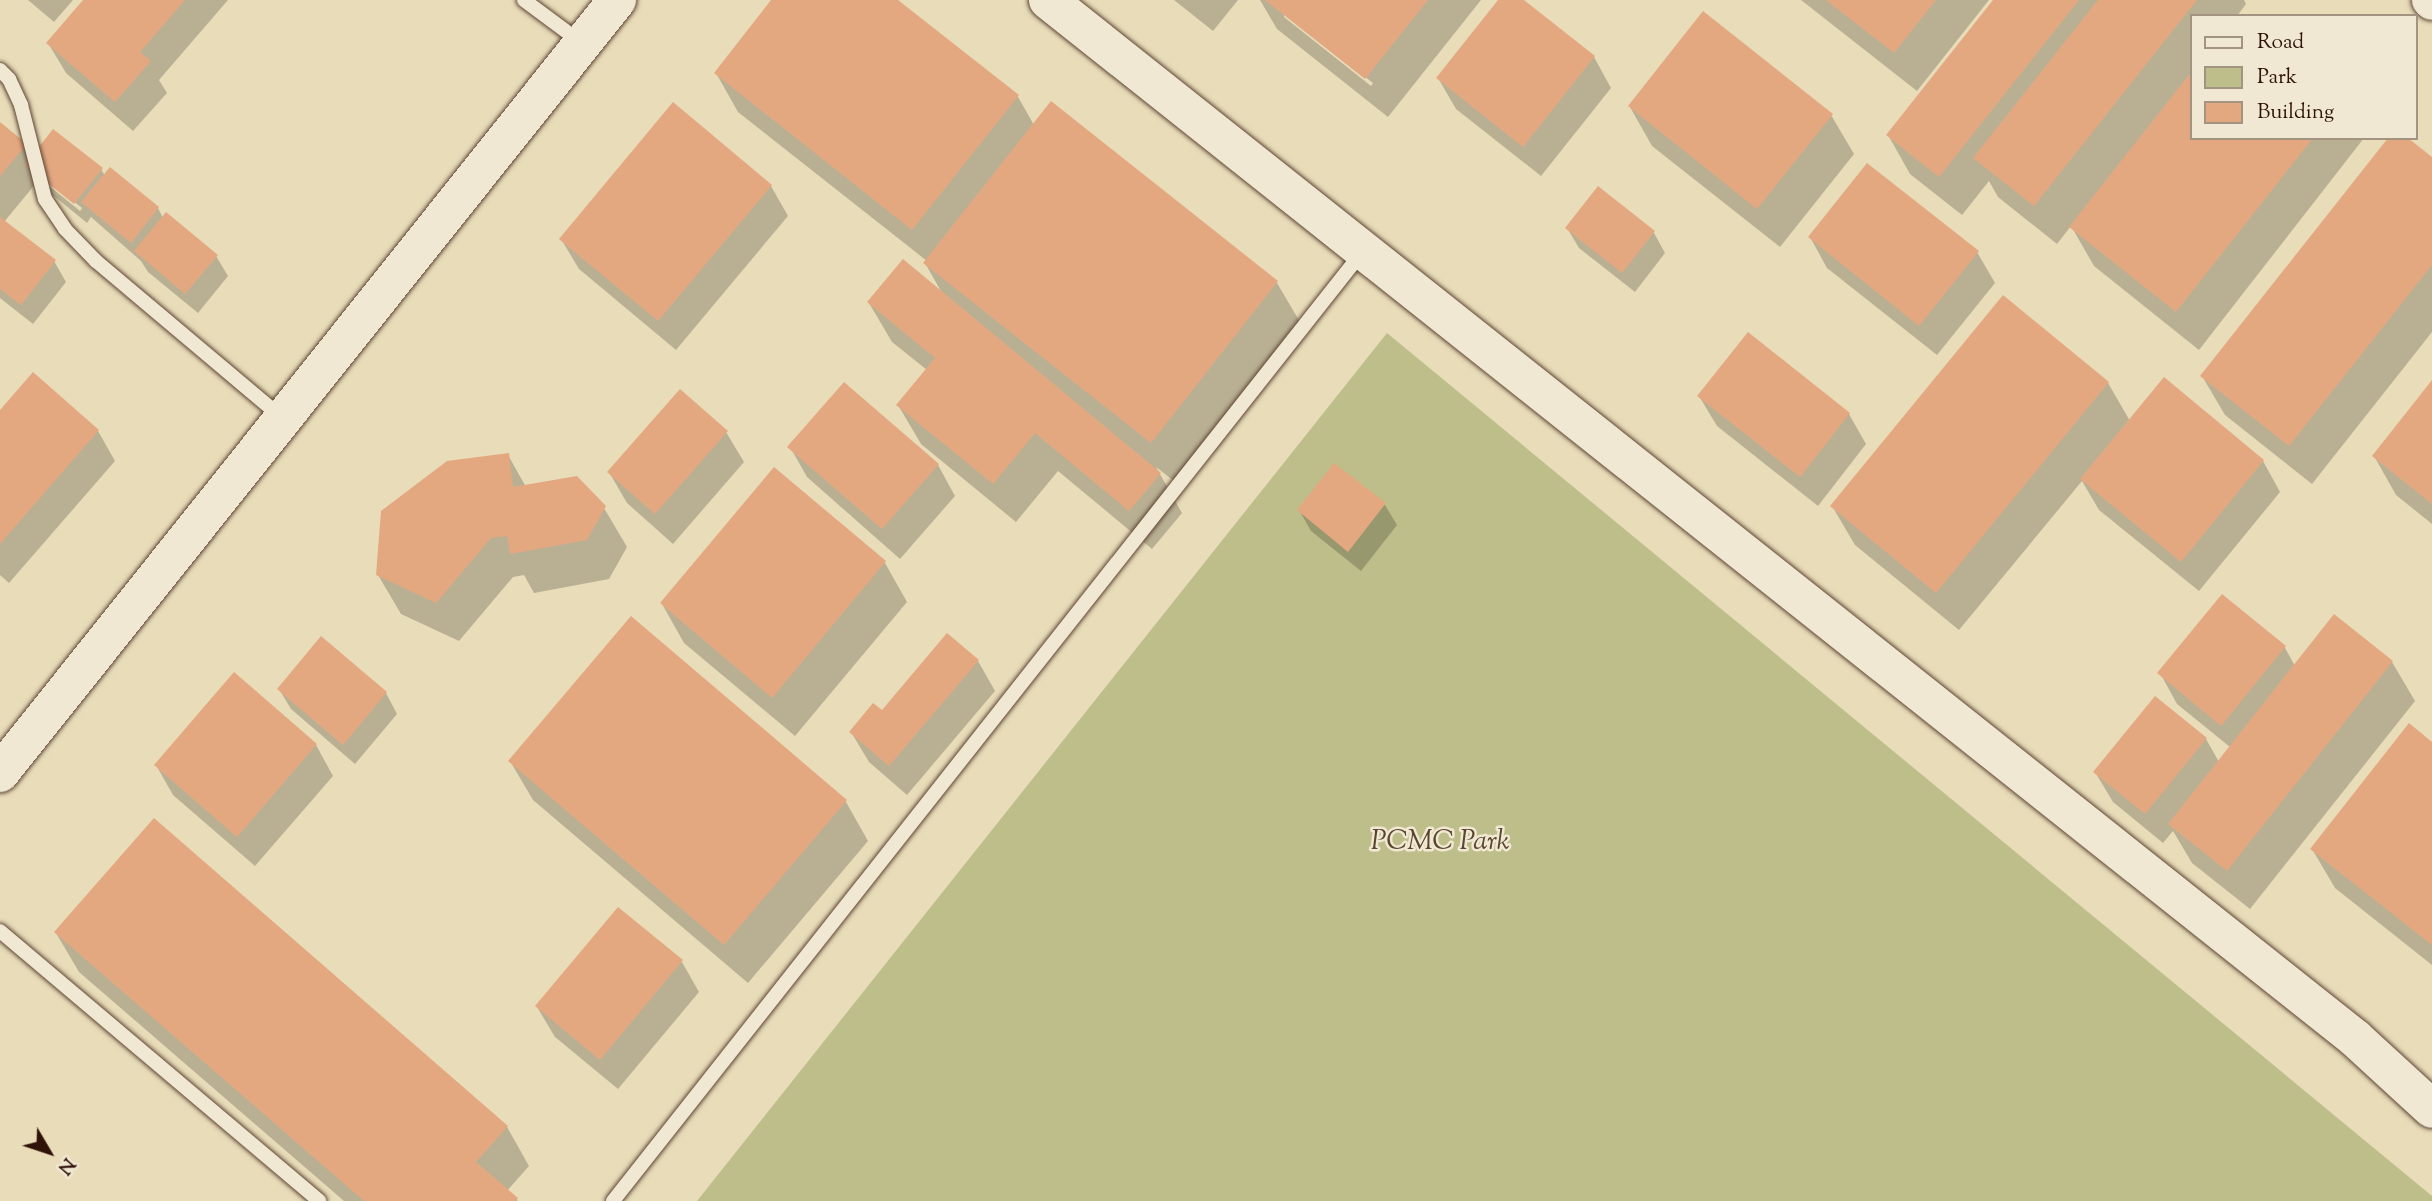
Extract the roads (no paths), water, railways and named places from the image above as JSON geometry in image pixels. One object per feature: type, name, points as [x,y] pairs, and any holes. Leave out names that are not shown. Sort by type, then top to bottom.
[{"type":"street","points":[[0,773],[617,0]]},
{"type":"street","points":[[1048,0],[2356,1039],[2432,1109]]},
{"type":"lane","points":[[524,0],[582,44]]},
{"type":"lane","points":[[0,70],[9,79],[22,105],[45,199],[65,229],[96,261],[283,419]]},
{"type":"lane","points":[[613,1201],[1364,250]]},
{"type":"lane","points":[[0,931],[319,1201]]},
{"type":"park label","name":"PCMC Park","points":[[1440,842]]}]
